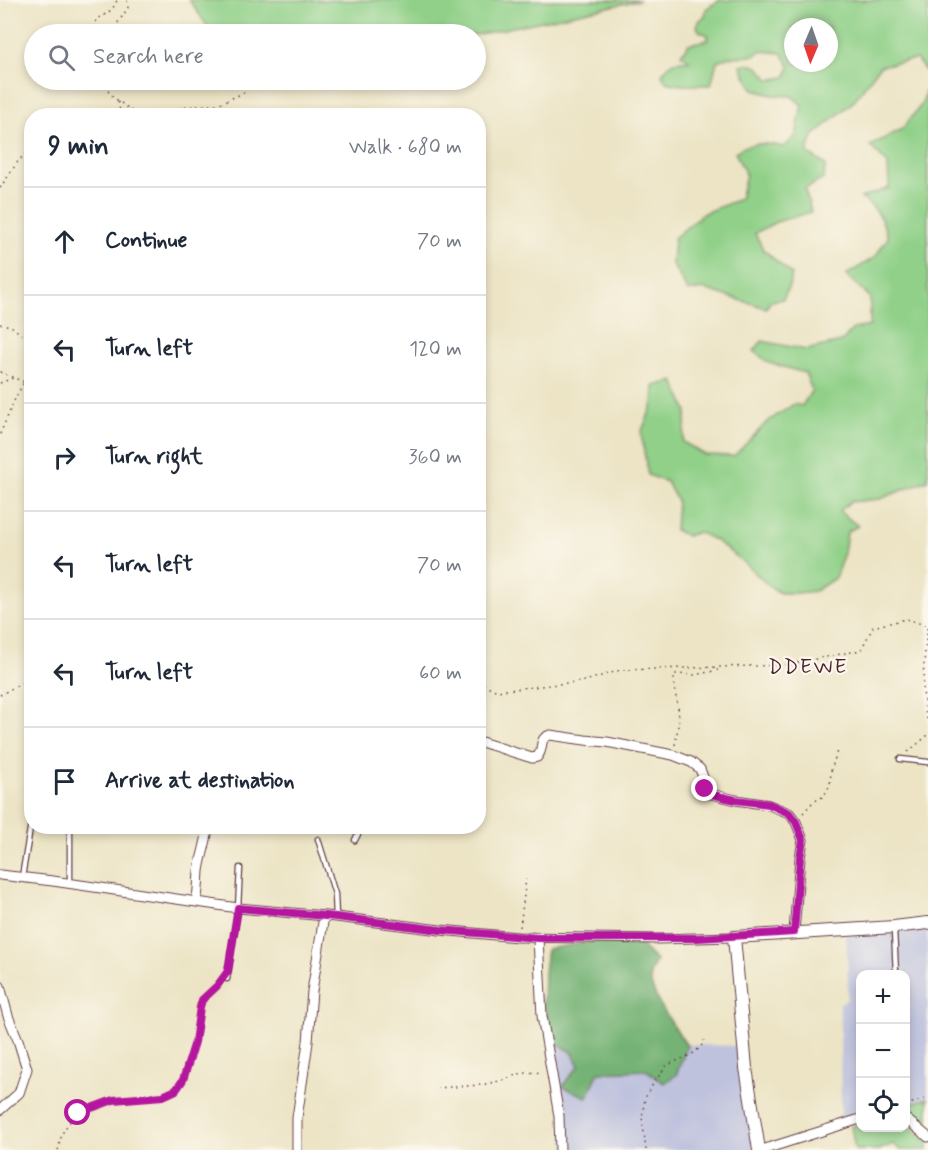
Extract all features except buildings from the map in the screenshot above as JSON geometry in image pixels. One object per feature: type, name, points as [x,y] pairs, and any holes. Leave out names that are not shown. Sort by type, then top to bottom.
[{"type":"street","points":[[486,744],[532,758],[540,754],[542,739],[550,735],[608,742],[673,754],[700,769],[705,789],[711,794],[769,804],[789,813],[796,822],[803,840],[794,932]]},
{"type":"street","points":[[196,902],[207,834]]},
{"type":"street","points":[[0,875],[238,908],[518,937],[658,939],[734,937],[928,923]]},
{"type":"street","points":[[297,1150],[297,1118],[308,1042],[312,991],[324,916]]},
{"type":"street","points":[[734,937],[746,1068],[761,1150],[856,1121]]},
{"type":"street","points":[[538,938],[542,1016],[559,1116],[560,1150]]},
{"type":"street","points":[[0,986],[27,1069],[19,1093],[0,1110]]},
{"type":"street","points":[[910,1122],[928,1137]]},
{"type":"lane","points":[[900,759],[928,762]]},
{"type":"lane","points":[[22,877],[29,834]]},
{"type":"lane","points":[[70,834],[70,883]]},
{"type":"lane","points":[[355,840],[358,834]]},
{"type":"lane","points":[[318,839],[336,894],[336,917]]},
{"type":"lane","points":[[227,980],[238,908],[240,868]]},
{"type":"lane","points":[[894,927],[896,970]]},
{"type":"path","points":[[95,24],[96,19],[107,14],[117,0]]},
{"type":"path","points":[[117,24],[128,8],[127,0]]},
{"type":"path","points":[[107,90],[113,98],[127,108]]},
{"type":"path","points":[[181,108],[218,103],[244,93]]},
{"type":"path","points":[[118,101],[119,108]]},
{"type":"path","points":[[0,188],[24,156]]},
{"type":"path","points":[[0,323],[11,326],[24,335]]},
{"type":"path","points":[[0,372],[24,382],[0,434]]},
{"type":"path","points":[[0,383],[13,377]]},
{"type":"path","points":[[486,685],[497,691],[585,681],[621,670],[786,665],[861,650],[873,627],[906,619],[928,627],[923,678],[928,722]]},
{"type":"path","points":[[673,754],[679,718],[673,691],[675,674],[695,675],[718,670]]},
{"type":"path","points":[[0,695],[21,682]]},
{"type":"path","points":[[900,759],[928,735]]},
{"type":"path","points":[[796,822],[806,808],[824,796],[830,784],[831,771],[837,752]]},
{"type":"path","points":[[518,937],[526,879]]},
{"type":"path","points":[[58,1150],[63,1133],[78,1113],[113,1100],[163,1096],[176,1090],[183,1080],[195,1042],[202,1000],[217,986],[228,971]]},
{"type":"path","points":[[646,1150],[642,1117],[645,1098],[652,1084],[667,1065],[691,1055],[701,1047],[704,1040]]},
{"type":"path","points":[[437,1088],[481,1085],[518,1074],[536,1072],[553,1076]]},
{"type":"path","points":[[910,1104],[928,1098]]},
{"type":"shaded area","points":[[928,928],[928,1097],[910,1102],[910,970],[856,970],[856,1117],[841,1122],[840,1003],[847,1000],[846,935]]},
{"type":"shaded area","points":[[553,1041],[738,1046],[739,1070],[755,1150],[565,1150]]},
{"type":"green space","points":[[189,0],[641,0],[486,33],[486,24],[206,24]]},
{"type":"green space","points":[[720,0],[928,0],[928,74],[916,59],[880,66],[853,102],[813,136],[807,153],[826,165],[823,179],[805,189],[811,212],[776,222],[755,233],[763,249],[792,275],[783,299],[771,301],[766,308],[704,289],[688,291],[672,264],[674,238],[704,213],[740,199],[746,175],[735,152],[747,146],[759,144],[784,147],[796,136],[802,105],[791,96],[772,95],[754,90],[741,65],[750,64],[757,67],[769,80],[785,77],[788,72],[838,72],[838,18],[784,18],[784,56],[782,53],[761,51],[752,56],[729,57],[717,61],[711,85],[680,85],[666,82],[662,74],[668,67],[673,63],[690,61],[681,54],[689,44],[708,40],[708,35],[699,31],[697,26],[705,17],[706,9]]},
{"type":"green space","points":[[928,82],[928,480],[880,499],[850,502],[839,511],[858,526],[847,532],[844,553],[835,578],[815,591],[780,593],[716,541],[698,532],[687,536],[675,530],[677,501],[667,482],[648,475],[641,433],[653,404],[654,386],[674,381],[687,411],[683,442],[705,455],[734,456],[767,422],[794,404],[802,406],[812,390],[805,373],[769,363],[754,351],[762,341],[806,350],[841,342],[853,329],[870,326],[870,297],[846,275],[874,258],[888,238],[879,215],[861,198],[889,188],[888,164],[870,146],[902,129],[922,104]]},
{"type":"green space","points":[[597,941],[641,945],[656,961],[650,974],[654,991],[687,1046],[676,1075],[664,1083],[646,1070],[599,1072],[587,1097],[563,1087],[579,1066],[572,1052],[553,1041],[543,1004],[547,949]]},
{"type":"green space","points":[[928,1098],[928,1134],[910,1118],[910,1104]]},
{"type":"green space","points":[[856,1125],[856,1132],[910,1132],[910,1126],[928,1142],[928,1150],[900,1150],[893,1144],[879,1150],[855,1150],[851,1126]]},
{"type":"district","name":"DDEWE","points":[[808,666]]},
{"type":"route","points":[[78,1113],[113,1100],[163,1096],[176,1090],[183,1080],[195,1042],[202,1000],[217,986],[228,971],[238,908],[538,938],[658,939],[734,937],[794,932],[803,840],[796,822],[789,813],[769,804],[722,797],[711,794],[705,789]]}]
